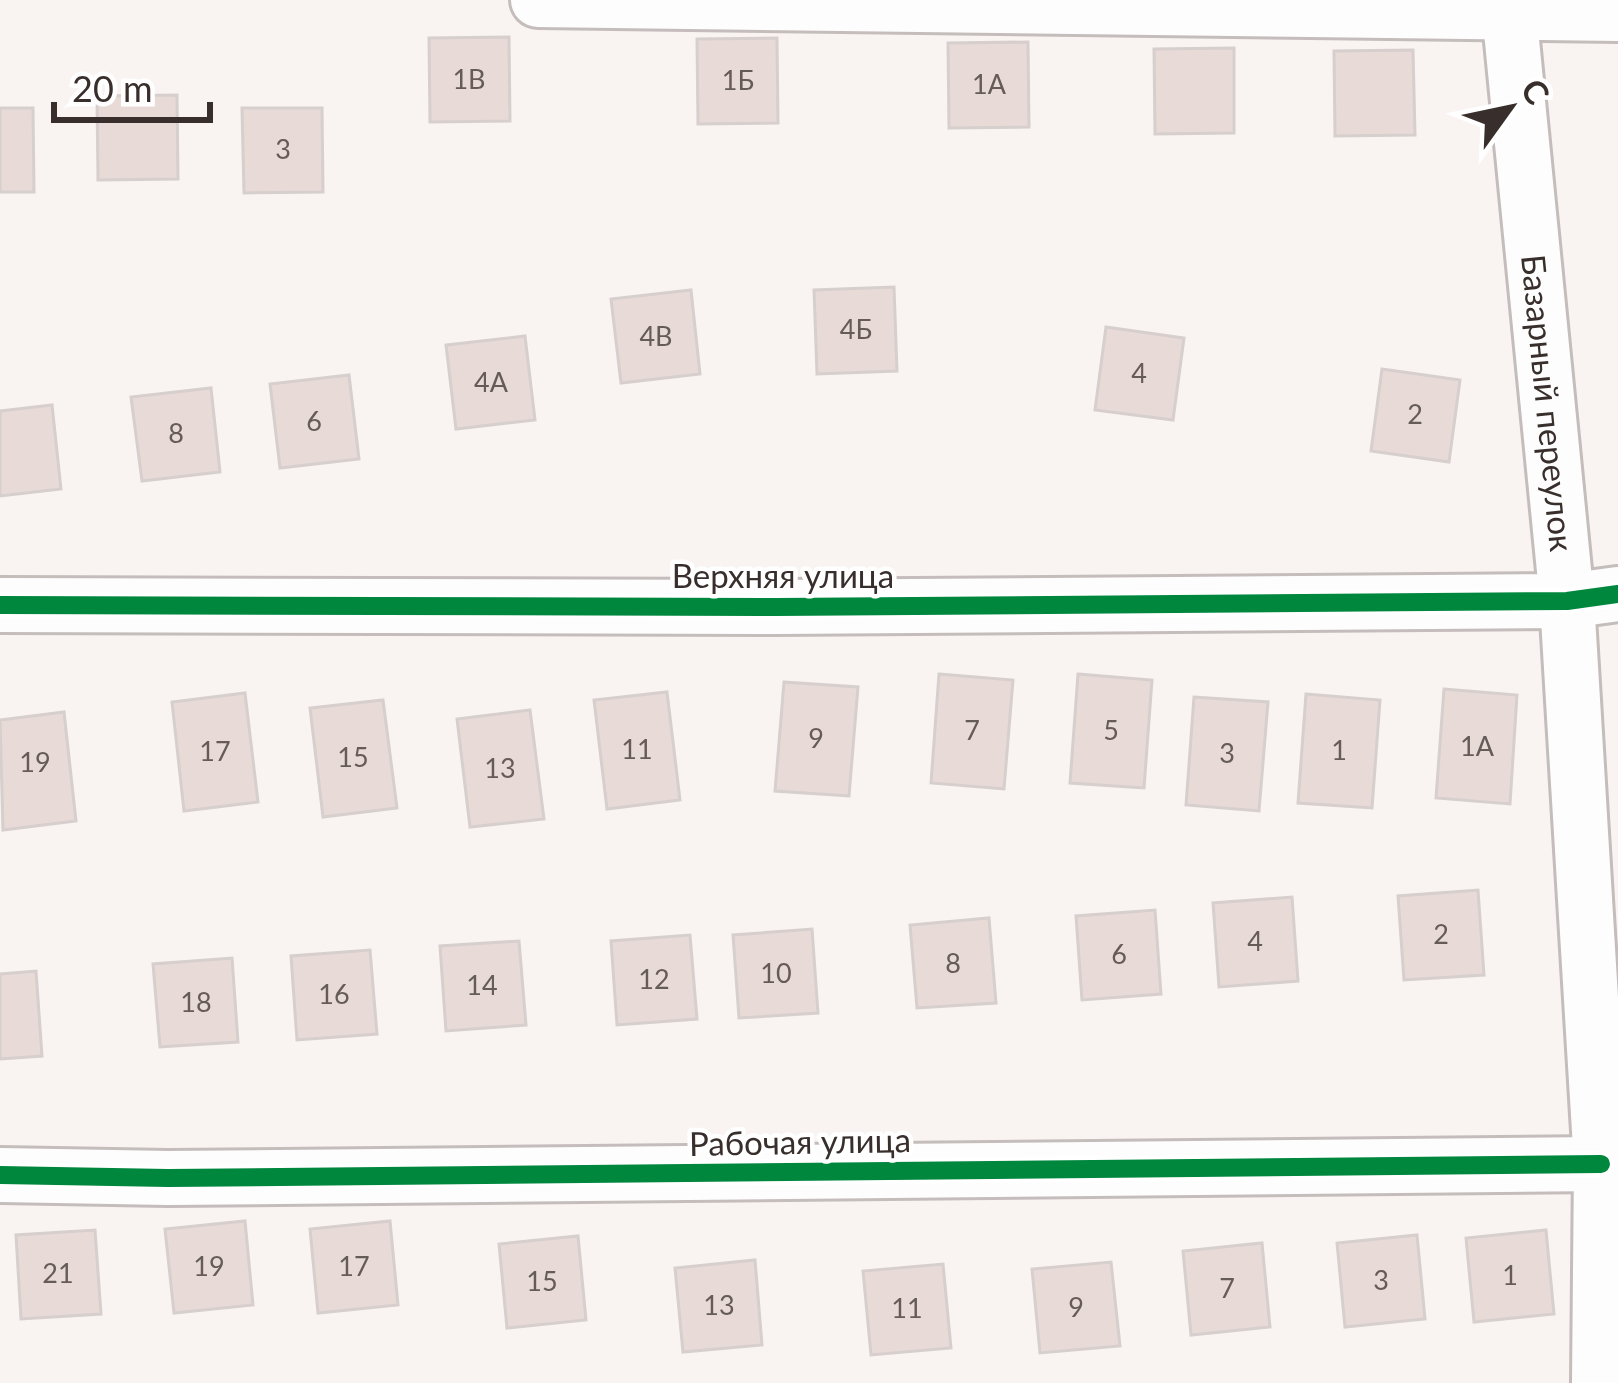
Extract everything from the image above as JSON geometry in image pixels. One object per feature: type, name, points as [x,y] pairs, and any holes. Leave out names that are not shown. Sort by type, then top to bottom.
[{"type":"street","points":[[538,0],[1509,6],[1618,14]]},
{"type":"street","name":"Базарный переулок","points":[[1509,6],[1592,597],[1601,1164],[1599,1383]]},
{"type":"street","name":"Верхняя улица","points":[[0,605],[800,607],[1592,597]]},
{"type":"street","name":"Рабочая улица","points":[[0,1175],[216,1178],[1601,1164]]},
{"type":"building","points":[[509,37],[510,121],[430,122],[429,38]]},
{"type":"building","points":[[777,38],[778,123],[698,124],[697,39]]},
{"type":"building","points":[[1028,42],[1029,127],[949,128],[948,43]]},
{"type":"building","points":[[1234,48],[1234,133],[1155,134],[1154,49]]},
{"type":"building","points":[[1413,50],[1415,135],[1335,136],[1334,51]]},
{"type":"building","points":[[177,95],[178,179],[98,180],[97,96]]},
{"type":"building","points":[[0,108],[33,108],[34,192],[0,192]]},
{"type":"building","points":[[242,108],[322,108],[323,192],[244,193]]},
{"type":"building","points":[[894,287],[897,371],[817,374],[814,290]]},
{"type":"building","points":[[691,290],[700,374],[621,383],[611,299]]},
{"type":"building","points":[[1106,327],[1184,338],[1173,420],[1095,410]]},
{"type":"building","points":[[525,336],[535,420],[456,429],[446,345]]},
{"type":"building","points":[[1382,369],[1460,380],[1449,462],[1371,451]]},
{"type":"building","points":[[349,375],[359,459],[280,468],[270,384]]},
{"type":"building","points":[[211,388],[220,472],[142,481],[131,397]]},
{"type":"building","points":[[52,405],[61,489],[0,496],[0,411]]},
{"type":"building","points":[[939,674],[1013,680],[1004,789],[931,783]]},
{"type":"building","points":[[1078,674],[1152,680],[1144,788],[1070,783]]},
{"type":"building","points":[[784,682],[858,687],[849,796],[775,791]]},
{"type":"building","points":[[1444,689],[1517,695],[1510,804],[1436,798]]},
{"type":"building","points":[[667,692],[680,800],[607,809],[594,700]]},
{"type":"building","points":[[245,693],[258,802],[184,811],[172,702]]},
{"type":"building","points":[[1306,694],[1380,700],[1372,808],[1298,803]]},
{"type":"building","points":[[1194,697],[1268,702],[1259,811],[1186,805]]},
{"type":"building","points":[[383,700],[397,808],[323,817],[310,708]]},
{"type":"building","points":[[530,710],[544,819],[470,827],[457,719]]},
{"type":"building","points":[[64,712],[76,821],[3,830],[0,720]]},
{"type":"building","points":[[1478,890],[1484,975],[1404,980],[1398,896]]},
{"type":"building","points":[[1292,897],[1298,981],[1219,987],[1213,903]]},
{"type":"building","points":[[1155,910],[1161,994],[1082,1000],[1076,916]]},
{"type":"building","points":[[989,918],[996,1003],[917,1008],[910,925]]},
{"type":"building","points":[[812,929],[818,1013],[739,1018],[733,935]]},
{"type":"building","points":[[690,935],[697,1019],[617,1025],[611,941]]},
{"type":"building","points":[[519,941],[526,1025],[446,1031],[440,946]]},
{"type":"building","points":[[370,950],[377,1034],[297,1040],[291,956]]},
{"type":"building","points":[[232,958],[238,1042],[160,1047],[153,964]]},
{"type":"building","points":[[36,971],[42,1056],[0,1059],[0,974]]},
{"type":"building","points":[[245,1221],[253,1305],[174,1313],[165,1229]]},
{"type":"building","points":[[390,1221],[398,1305],[318,1313],[310,1229]]},
{"type":"building","points":[[95,1230],[101,1314],[21,1319],[16,1235]]},
{"type":"building","points":[[1546,1230],[1554,1314],[1474,1322],[1466,1238]]},
{"type":"building","points":[[1417,1235],[1425,1319],[1345,1327],[1337,1243]]},
{"type":"building","points":[[578,1236],[586,1320],[507,1328],[499,1244]]},
{"type":"building","points":[[1262,1243],[1270,1327],[1191,1335],[1183,1251]]},
{"type":"building","points":[[755,1260],[762,1345],[683,1352],[675,1268]]},
{"type":"building","points":[[1111,1262],[1120,1346],[1040,1353],[1032,1269]]},
{"type":"building","points":[[943,1264],[951,1348],[871,1355],[863,1271]]},
{"type":"cycle path","points":[[0,605],[776,607],[1567,601],[1618,594]]},
{"type":"cycle path","points":[[0,1175],[168,1178],[1601,1164]]}]
